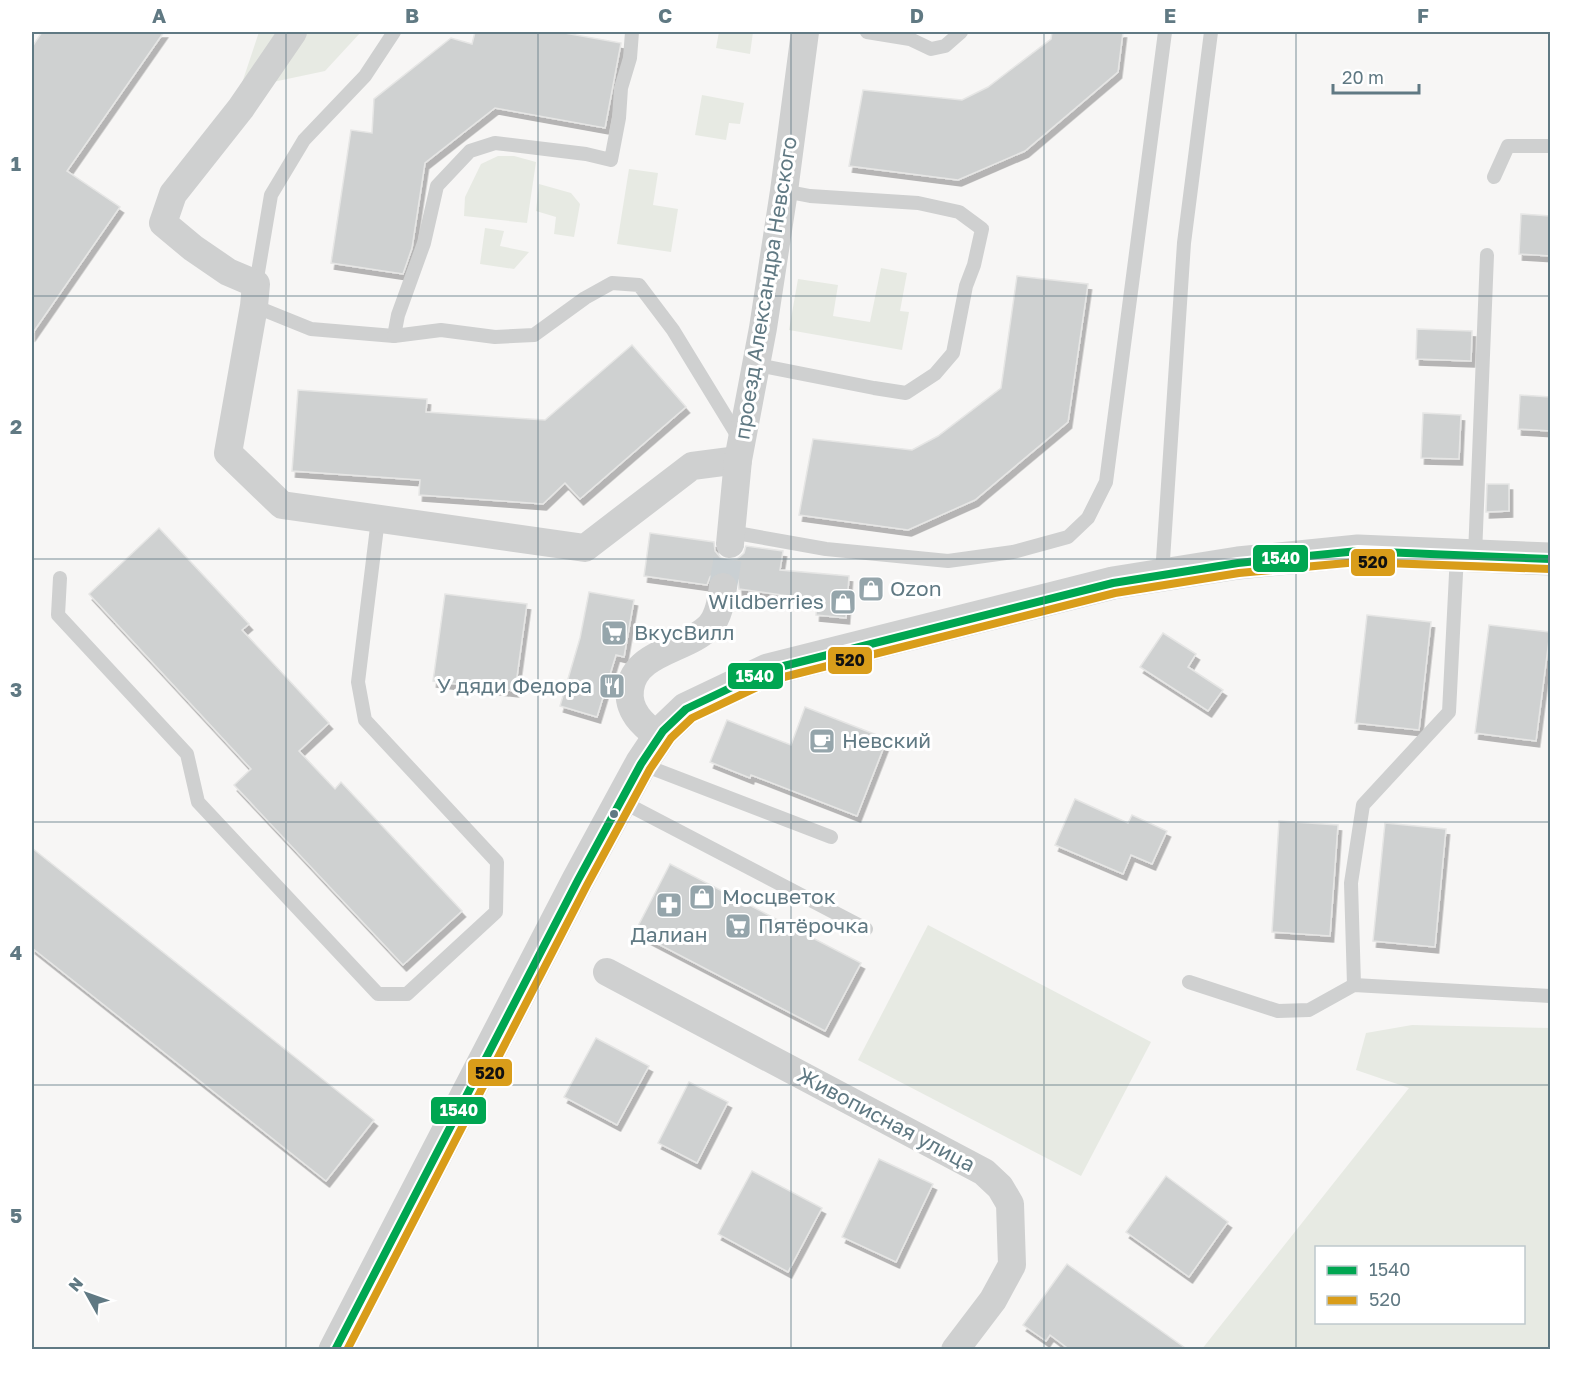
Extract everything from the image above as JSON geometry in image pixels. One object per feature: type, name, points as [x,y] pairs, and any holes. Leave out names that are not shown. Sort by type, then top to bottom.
[{"type":"street","points":[[293,32],[241,108],[173,194],[163,223],[255,295],[228,453],[282,506],[585,548],[692,466],[740,451]]},
{"type":"street","name":"проезд Александра Невского","points":[[730,538],[740,451],[757,365],[784,191],[805,32]]},
{"type":"street","points":[[335,1350],[578,880],[641,764],[663,731],[686,710],[768,670],[1113,583],[1238,563],[1358,551],[1551,559]]},
{"type":"street","points":[[659,737],[645,727],[635,714],[628,699],[630,684],[639,669],[654,657],[693,640],[711,625],[721,604],[723,587]]},
{"type":"street","name":"Живописная улица","points":[[607,972],[984,1173],[1000,1187],[1010,1204],[1012,1265],[993,1300],[955,1350]]},
{"type":"lane","points":[[394,32],[365,76],[304,140],[271,195],[255,295],[311,329],[394,336],[441,330],[495,337],[534,335],[585,298],[612,283],[639,285],[673,330],[740,451]]},
{"type":"lane","points":[[394,336],[398,315],[424,243],[437,186],[470,151],[495,143],[586,154],[611,160],[619,118],[621,88],[630,58],[632,32]]},
{"type":"lane","points":[[867,32],[910,39],[931,49],[945,46],[961,32]]},
{"type":"lane","points":[[730,538],[948,561],[1013,552],[1068,537],[1088,518],[1106,482],[1165,32]]},
{"type":"lane","points":[[1162,575],[1184,243],[1211,32]]},
{"type":"lane","points":[[1494,177],[1508,146],[1551,146]]},
{"type":"lane","points":[[757,365],[906,393],[935,374],[953,353],[966,286],[974,266],[981,229],[959,212],[918,202],[827,198],[784,191]]},
{"type":"lane","points":[[1354,985],[1351,883],[1362,805],[1449,711],[1466,555],[1487,255]]},
{"type":"lane","points":[[60,578],[58,615],[188,754],[198,802],[378,994],[407,994],[495,912],[497,862],[365,720],[358,682],[378,519]]},
{"type":"lane","points":[[641,764],[831,837]]},
{"type":"lane","points":[[621,801],[866,929]]},
{"type":"lane","points":[[1189,982],[1278,1011],[1309,1010],[1354,985],[1551,996]]},
{"type":"shaded area","points":[[259,32],[361,32],[325,71],[240,89]]},
{"type":"shaded area","points":[[719,32],[753,32],[750,54],[716,48]]},
{"type":"shaded area","points":[[702,95],[744,103],[740,124],[729,123],[726,140],[695,135]]},
{"type":"shaded area","points":[[498,156],[514,156],[536,162],[527,223],[464,216],[465,197],[481,164]]},
{"type":"shaded area","points":[[629,169],[658,173],[653,205],[678,209],[671,252],[617,244]]},
{"type":"shaded area","points":[[539,184],[571,193],[580,204],[574,237],[554,234],[556,217],[536,211]]},
{"type":"shaded area","points":[[485,228],[504,231],[500,246],[529,252],[514,269],[480,264]]},
{"type":"shaded area","points":[[881,268],[907,273],[900,311],[909,312],[902,350],[789,330],[798,279],[838,285],[833,316],[870,322]]},
{"type":"shaded area","points":[[928,925],[1151,1042],[1081,1176],[858,1060]]},
{"type":"shaded area","points":[[1412,1025],[1550,1028],[1550,1349],[1202,1349],[1409,1088],[1356,1070],[1366,1033]]},
{"type":"building","points":[[42,32],[164,32],[67,171],[120,207],[32,334],[32,47]]},
{"type":"building","points":[[475,32],[559,32],[621,43],[605,128],[495,108],[425,163],[412,248],[403,274],[331,263],[351,130],[372,133],[374,99],[451,38],[472,44]]},
{"type":"building","points":[[1052,32],[1123,32],[1118,72],[1025,151],[958,180],[849,166],[863,90],[962,100],[988,87],[1051,39]]},
{"type":"building","points":[[1521,214],[1551,216],[1551,256],[1519,254]]},
{"type":"building","points":[[1017,276],[1088,284],[1068,422],[975,500],[908,530],[799,515],[813,439],[912,450],[938,436],[1001,388]]},
{"type":"building","points":[[1417,329],[1472,331],[1471,361],[1416,359]]},
{"type":"building","points":[[632,345],[686,407],[580,499],[565,483],[543,504],[419,495],[420,480],[292,471],[298,390],[427,399],[426,412],[545,420]]},
{"type":"building","points":[[1520,395],[1551,397],[1551,431],[1518,429]]},
{"type":"building","points":[[1423,413],[1461,415],[1459,459],[1421,458]]},
{"type":"building","points":[[1487,484],[1509,484],[1509,511],[1486,512]]},
{"type":"building","points":[[159,528],[249,624],[242,630],[329,723],[299,751],[335,789],[341,782],[462,911],[403,965],[234,785],[251,769],[89,594]]},
{"type":"building","points":[[650,533],[714,542],[715,551],[721,558],[728,560],[737,559],[744,553],[746,546],[783,551],[780,570],[849,576],[846,618],[816,615],[817,600],[739,589],[738,580],[726,571],[716,572],[710,577],[707,585],[644,576]]},
{"type":"building","points":[[589,592],[634,600],[624,657],[616,655],[597,717],[560,706],[580,638]]},
{"type":"building","points":[[445,594],[527,604],[515,691],[433,681]]},
{"type":"building","points":[[1367,615],[1431,622],[1419,730],[1355,723]]},
{"type":"building","points":[[1489,625],[1550,632],[1536,741],[1475,733]]},
{"type":"building","points":[[1163,633],[1196,654],[1188,667],[1223,690],[1208,711],[1140,667]]},
{"type":"building","points":[[805,707],[887,739],[857,816],[751,775],[750,778],[710,762],[727,720],[791,745]]},
{"type":"building","points":[[1075,799],[1128,823],[1132,815],[1167,831],[1152,864],[1131,855],[1123,874],[1055,845]]},
{"type":"building","points":[[1279,821],[1338,825],[1330,936],[1272,932]]},
{"type":"building","points":[[1385,823],[1446,829],[1435,947],[1373,941]]},
{"type":"building","points":[[32,848],[374,1120],[326,1181],[32,948]]},
{"type":"building","points":[[670,864],[861,963],[825,1031],[635,932]]},
{"type":"building","points":[[596,1038],[649,1066],[617,1125],[564,1097]]},
{"type":"building","points":[[689,1082],[728,1102],[697,1163],[658,1143]]},
{"type":"building","points":[[879,1159],[933,1184],[896,1262],[842,1237]]},
{"type":"building","points":[[752,1171],[822,1208],[788,1272],[718,1234]]},
{"type":"building","points":[[1166,1176],[1228,1222],[1189,1277],[1126,1232]]},
{"type":"building","points":[[1067,1264],[1188,1350],[1070,1350],[1050,1335],[1046,1341],[1023,1325]]},
{"type":"tunnel","points":[[723,587],[730,544]]},
{"type":"transit line","name":"1540","points":[[335,1350],[578,880],[641,764],[663,731],[686,709],[768,670],[1113,583],[1238,563],[1358,551],[1550,559]]},
{"type":"transit line","name":"520","points":[[347,1350],[587,885],[650,769],[671,738],[692,718],[772,680],[1115,593],[1239,573],[1358,562],[1550,569]]},
{"type":"place","name":"Ozon","points":[[871,589]]},
{"type":"place","name":"Wildberries","points":[[843,602]]},
{"type":"place","name":"ВкусВилл","points":[[614,633]]},
{"type":"place","name":"У дяди Федора","points":[[612,686]]},
{"type":"place","name":"Невский","points":[[822,741]]},
{"type":"place","name":"Мосцветок","points":[[702,897]]},
{"type":"place","name":"Далиан","points":[[669,905]]},
{"type":"place","name":"Пятёрочка","points":[[738,926]]}]
